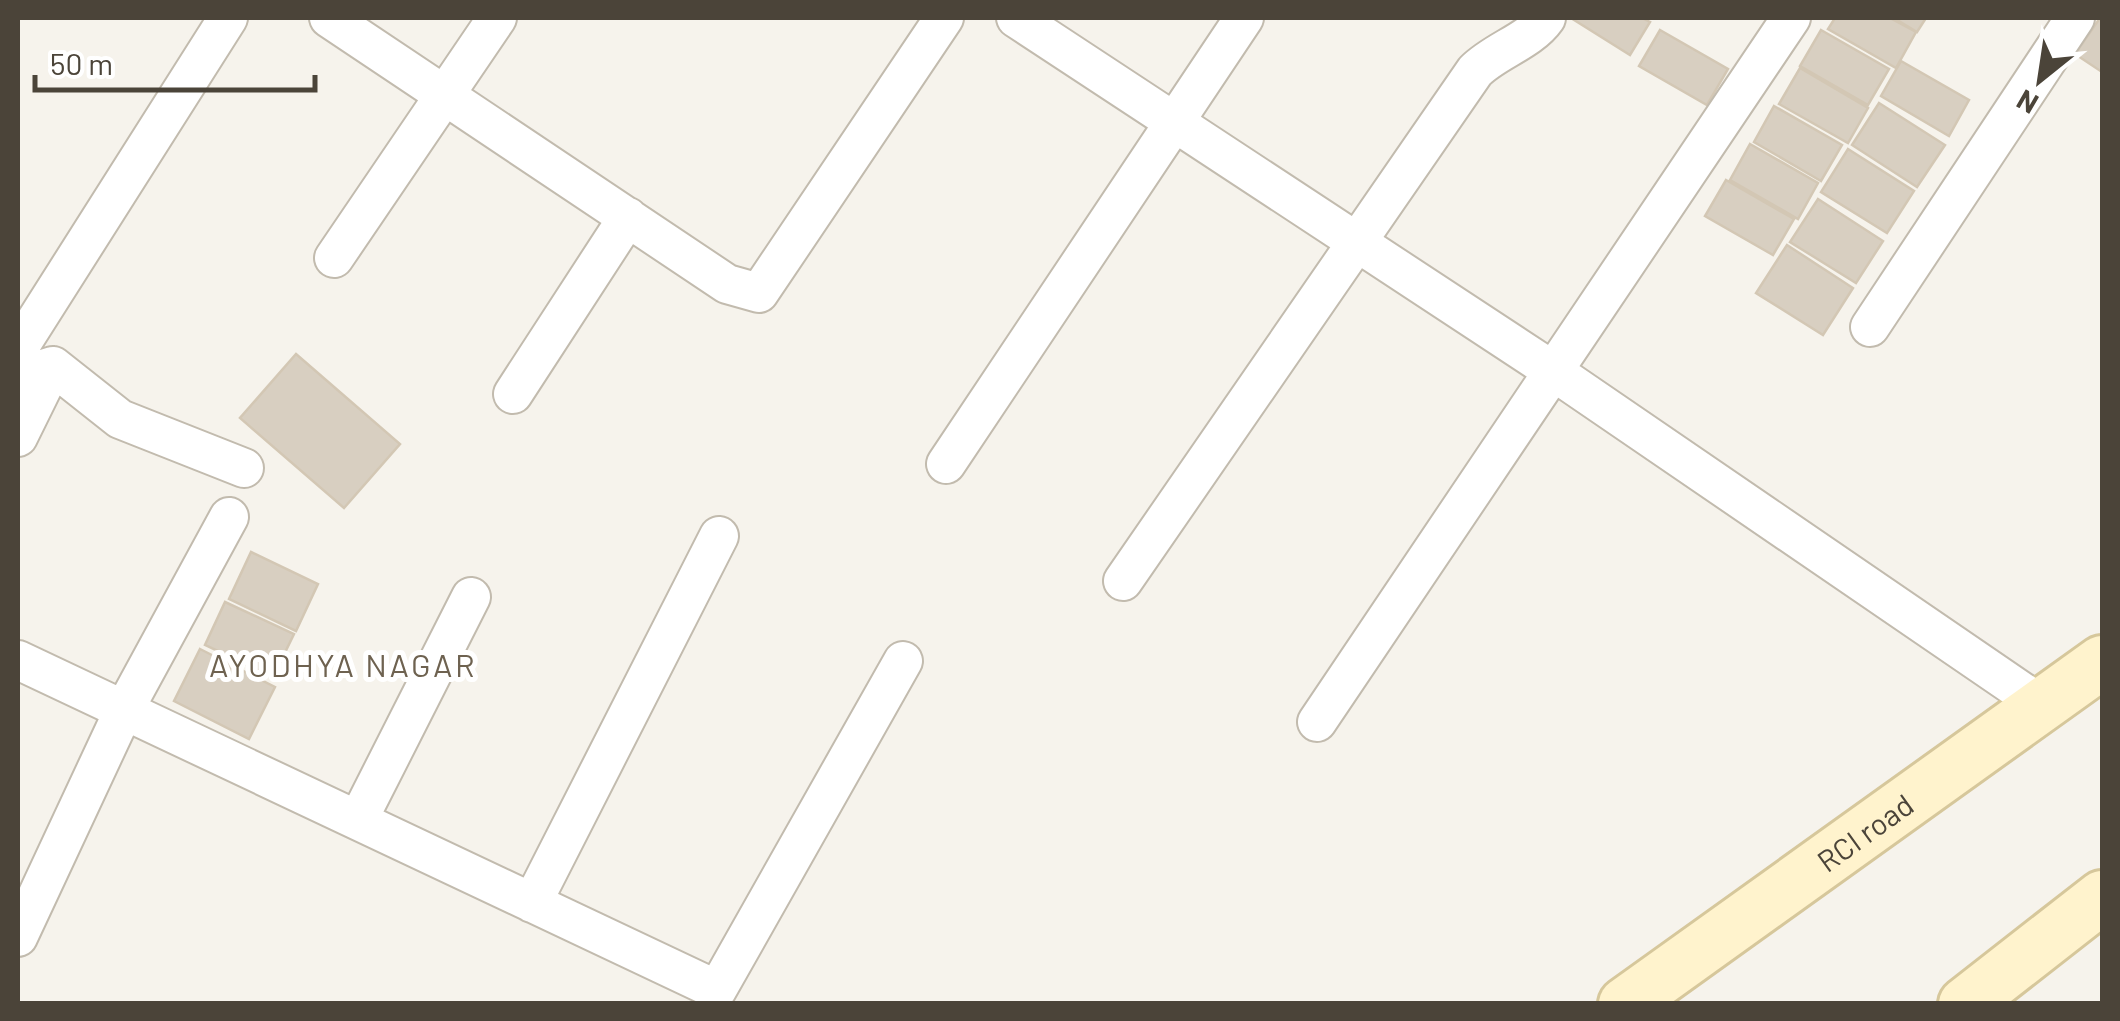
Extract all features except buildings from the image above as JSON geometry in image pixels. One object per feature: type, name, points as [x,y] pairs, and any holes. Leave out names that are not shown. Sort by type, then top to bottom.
[{"type":"main road","name":"RCI road","points":[[1625,1004],[2102,662]]},
{"type":"main road","points":[[1965,1004],[2102,898]]},
{"type":"street","points":[[18,349],[228,18]]},
{"type":"street","points":[[330,18],[727,284],[759,293],[944,18]]},
{"type":"street","points":[[334,258],[497,18]]},
{"type":"street","points":[[1016,18],[1552,371],[2040,704]]},
{"type":"street","points":[[946,464],[1244,18]]},
{"type":"street","points":[[1123,582],[1474,71],[1488,58],[1530,34],[1546,18]]},
{"type":"street","points":[[1316,722],[1791,18]]},
{"type":"street","points":[[1870,327],[2074,18]]},
{"type":"street","points":[[513,394],[628,217]]},
{"type":"street","points":[[18,437],[35,372],[120,419],[244,468]]},
{"type":"street","points":[[18,937],[124,710],[229,517]]},
{"type":"street","points":[[532,902],[719,536]]},
{"type":"street","points":[[358,820],[471,596]]},
{"type":"street","points":[[18,660],[717,990],[903,661]]},
{"type":"district","name":"AYODHYA NAGAR","points":[[343,664]]}]
